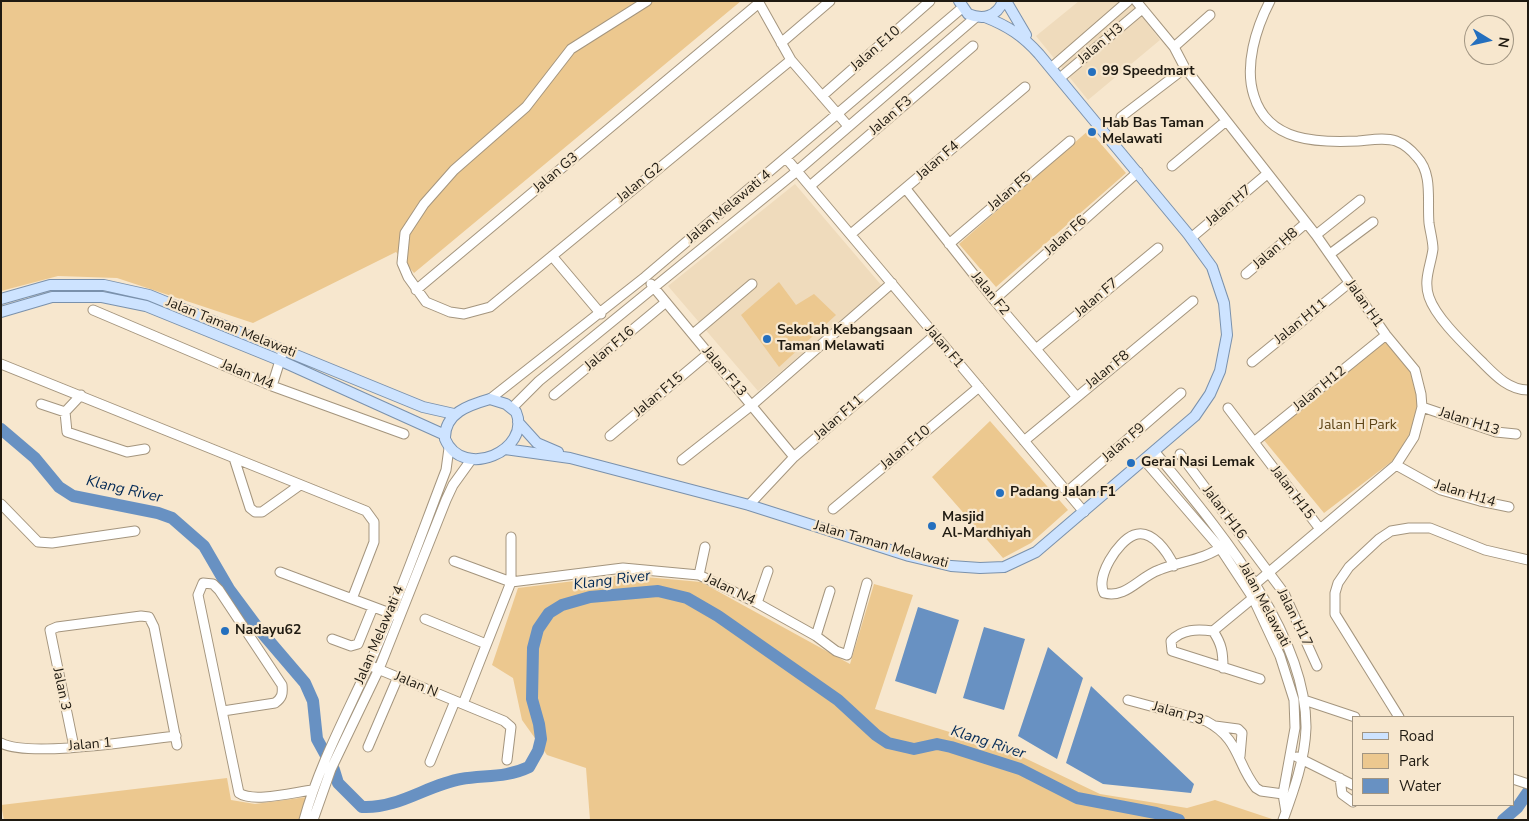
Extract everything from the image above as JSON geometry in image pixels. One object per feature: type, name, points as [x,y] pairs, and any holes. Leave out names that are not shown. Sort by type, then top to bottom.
[{"type":"main road","points":[[981,17],[998,11],[1005,1]]},
{"type":"main road","name":"Jalan Taman Melawati","points":[[1005,1],[1039,54]]},
{"type":"main road","name":"Jalan Taman Melawati","points":[[505,449],[570,458],[749,505],[909,556],[951,566],[1004,567],[1036,552],[1145,461],[1195,416],[1210,394],[1220,371],[1227,335],[1224,303],[1212,267],[1138,172],[1052,68],[1022,35],[1003,24],[981,17],[961,5]]},
{"type":"main road","name":"Jalan Taman Melawati","points":[[1,300],[50,285],[104,285],[149,295],[423,407],[454,414]]},
{"type":"main road","name":"Jalan Taman Melawati","points":[[1,312],[52,297],[102,297],[146,306],[280,360],[445,435]]},
{"type":"main road","points":[[490,399],[512,408],[518,422],[516,437],[505,449],[471,460],[454,454],[449,448],[445,435],[449,420],[454,414],[490,399]]},
{"type":"main road","name":"Jalan Taman Melawati","points":[[518,422],[537,443],[570,458]]},
{"type":"street","points":[[416,290],[402,263],[402,249],[406,233],[424,204],[454,170],[526,108],[571,49],[647,1]]},
{"type":"street","points":[[781,43],[830,1]]},
{"type":"street","name":"Jalan E10","points":[[822,96],[930,1]]},
{"type":"street","name":"Jalan H3","points":[[1052,68],[1128,1]]},
{"type":"street","name":"Jalan H1","points":[[1136,1],[1174,47],[1185,68],[1330,254],[1386,335],[1414,370],[1422,407],[1414,437],[1396,465],[1269,572],[1213,631]]},
{"type":"street","points":[[1270,1],[1261,19],[1255,38],[1250,86],[1263,117],[1278,129],[1294,137],[1339,142],[1395,141],[1405,146],[1418,158],[1428,185],[1428,210],[1433,247],[1426,286],[1429,299],[1461,341],[1486,365],[1513,388],[1528,390]]},
{"type":"street","points":[[758,2],[791,60],[848,126]]},
{"type":"street","name":"Jalan G3","points":[[416,290],[758,2]]},
{"type":"street","name":"Jalan Melawati 4","points":[[490,399],[645,277],[838,114],[961,5]]},
{"type":"street","name":"Jalan H3","points":[[1060,78],[1142,9]]},
{"type":"street","points":[[1174,47],[1210,15]]},
{"type":"street","name":"Jalan Melawati 4","points":[[512,408],[538,380],[796,171],[981,17]]},
{"type":"street","name":"Jalan F3","points":[[810,186],[973,46]]},
{"type":"street","name":"Jalan G2","points":[[416,290],[426,302],[450,312],[473,313],[490,307],[791,60]]},
{"type":"street","points":[[1121,117],[1185,68]]},
{"type":"street","name":"Jalan F4","points":[[850,234],[906,189],[1024,87]]},
{"type":"street","points":[[1172,166],[1226,121]]},
{"type":"street","name":"Jalan F5","points":[[949,244],[1070,141]]},
{"type":"street","name":"Jalan F1","points":[[786,158],[1084,512]]},
{"type":"street","name":"Jalan F6","points":[[994,300],[1138,172]]},
{"type":"street","name":"Jalan H7","points":[[1191,238],[1266,174]]},
{"type":"street","name":"Jalan F2","points":[[906,189],[994,300],[1076,396]]},
{"type":"street","points":[[1316,236],[1360,200]]},
{"type":"street","points":[[1330,254],[1373,222]]},
{"type":"street","name":"Jalan H8","points":[[1246,274],[1306,223]]},
{"type":"street","name":"Jalan F7","points":[[1036,349],[1158,248]]},
{"type":"street","points":[[552,256],[600,314]]},
{"type":"street","name":"Jalan F13","points":[[645,277],[794,457]]},
{"type":"street","points":[[682,460],[752,405],[892,283]]},
{"type":"street","name":"Jalan H11","points":[[1252,362],[1349,283]]},
{"type":"street","points":[[693,334],[752,284]]},
{"type":"street","name":"Jalan F8","points":[[1024,441],[1193,301]]},
{"type":"street","name":"Jalan F16","points":[[554,395],[666,302]]},
{"type":"street","name":"Jalan M4","points":[[93,310],[272,386],[404,434]]},
{"type":"street","name":"Jalan H12","points":[[1254,442],[1386,335]]},
{"type":"street","name":"Jalan F11","points":[[749,505],[794,457],[934,336]]},
{"type":"street","points":[[272,386],[283,349]]},
{"type":"street","name":"Jalan F15","points":[[610,436],[708,353]]},
{"type":"street","points":[[1,364],[366,511],[374,522],[374,542],[352,599]]},
{"type":"street","name":"Jalan F10","points":[[833,509],[979,387]]},
{"type":"street","name":"Jalan F9","points":[[1067,492],[1181,393]]},
{"type":"street","points":[[64,412],[81,395]]},
{"type":"street","points":[[41,404],[64,412]]},
{"type":"street","name":"Jalan H13","points":[[1422,407],[1496,432],[1516,434]]},
{"type":"street","name":"Jalan H15","points":[[1228,408],[1320,529]]},
{"type":"street","points":[[64,412],[67,432],[127,452],[145,449]]},
{"type":"street","name":"Jalan Melawati 4","points":[[304,820],[313,790],[342,746],[379,669],[395,615],[446,470],[449,448]]},
{"type":"street","name":"Jalan Melawati","points":[[1155,452],[1229,542],[1280,656],[1294,700],[1295,728],[1292,755],[1283,794],[1284,816]]},
{"type":"street","name":"Jalan H16","points":[[1180,454],[1269,572]]},
{"type":"street","points":[[234,458],[250,508],[255,512],[262,512],[300,485]]},
{"type":"street","name":"Jalan Melawati 4","points":[[313,820],[333,740],[395,615],[453,485],[471,460]]},
{"type":"street","name":"Jalan Melawati","points":[[1145,461],[1220,548],[1252,591],[1289,652],[1304,700],[1306,728],[1302,759],[1284,816]]},
{"type":"street","name":"Jalan H14","points":[[1396,465],[1441,490],[1509,507]]},
{"type":"street","points":[[1,504],[38,542],[52,543],[135,532]]},
{"type":"street","points":[[1397,716],[1335,614],[1335,594],[1338,583],[1349,567],[1379,539],[1392,531],[1409,528],[1430,528],[1485,550],[1528,560]]},
{"type":"street","points":[[1174,566],[1169,555],[1154,539],[1142,534],[1134,535],[1115,553],[1104,570],[1101,589],[1104,593],[1112,595],[1122,594],[1158,570],[1174,566],[1204,556],[1229,542]]},
{"type":"street","points":[[430,762],[486,644],[511,582],[511,537]]},
{"type":"street","points":[[699,575],[705,547]]},
{"type":"street","points":[[454,561],[511,582]]},
{"type":"street","name":"Jalan N4","points":[[511,582],[623,568],[699,575],[757,603],[816,636],[836,651],[847,655],[867,584]]},
{"type":"street","points":[[757,603],[768,571]]},
{"type":"street","points":[[280,572],[395,615]]},
{"type":"street","name":"Jalan H17","points":[[1269,572],[1284,593],[1317,666]]},
{"type":"street","points":[[223,711],[275,703],[281,699],[283,693],[282,685],[219,590],[213,584],[203,583],[198,595],[239,793],[243,796],[258,796],[313,790]]},
{"type":"street","points":[[816,636],[830,591]]},
{"type":"street","points":[[332,639],[351,646],[358,644],[373,607]]},
{"type":"street","name":"Jalan 1","points":[[2,745],[27,749],[177,741],[154,626],[148,617],[141,616],[57,627],[50,630]]},
{"type":"street","points":[[426,619],[486,644]]},
{"type":"street","points":[[1222,668],[1222,647],[1213,631],[1196,629],[1180,634],[1171,641],[1170,647],[1172,651],[1222,668],[1260,679]]},
{"type":"street","name":"Jalan 3","points":[[50,630],[74,747]]},
{"type":"street","name":"Jalan N","points":[[369,666],[504,721],[511,727],[507,760]]},
{"type":"street","points":[[368,748],[398,677]]},
{"type":"street","name":"Jalan P3","points":[[1128,700],[1215,726],[1223,733],[1240,756],[1256,788],[1261,791],[1283,794]]},
{"type":"street","points":[[1304,700],[1318,702],[1353,716]]},
{"type":"street","points":[[1215,726],[1238,729],[1242,733],[1240,756]]},
{"type":"street","points":[[1292,755],[1352,784]]},
{"type":"street","points":[[1340,778],[1342,794],[1352,801]]},
{"type":"street","points":[[1514,779],[1528,784]]},
{"type":"shaded area","points":[[1079,1],[1130,1],[1160,40],[1088,100],[1036,36]]},
{"type":"shaded area","name":"Sekolah Kebangsaan Taman Melawati","points":[[795,184],[882,286],[758,391],[668,286]]},
{"type":"green space","points":[[1,1],[741,1],[414,273],[396,252],[253,323],[117,278],[58,276],[1,291]]},
{"type":"green space","points":[[1089,130],[1126,173],[996,287],[959,244]]},
{"type":"green space","points":[[779,282],[796,305],[814,294],[836,315],[779,367],[741,315]]},
{"type":"green space","name":"Jalan H Park","points":[[1387,339],[1411,371],[1418,402],[1410,433],[1395,459],[1324,513],[1263,439]]},
{"type":"green space","name":"Padang Jalan F1","points":[[990,421],[1068,510],[1031,543],[1003,558],[932,477]]},
{"type":"green space","points":[[623,575],[701,582],[850,664],[874,584],[913,595],[875,709],[1008,750],[1100,794],[1187,808],[1215,800],[1275,820],[590,820],[586,768],[547,755],[522,720],[513,678],[492,665],[518,588]]},
{"type":"green space","points":[[227,778],[231,800],[255,804],[307,797],[299,820],[4,820],[1,805]]},
{"type":"water","points":[[918,607],[959,620],[936,694],[895,681]]},
{"type":"water","points":[[984,627],[1025,639],[1004,710],[963,698]]},
{"type":"water","points":[[1048,647],[1083,678],[1057,759],[1018,736]]},
{"type":"water","points":[[1091,686],[1194,784],[1191,793],[1103,784],[1066,763]]},
{"type":"waterway","name":"Klang River","points":[[1,429],[35,458],[59,487],[73,496],[158,513],[172,518],[204,546],[229,589],[258,628],[305,683],[313,701],[317,739],[334,770],[338,783],[362,807],[375,807],[400,801],[448,782],[504,775],[529,767],[538,751],[541,739],[532,699],[533,648],[538,629],[549,613],[562,605],[590,597],[658,591],[687,598],[718,616],[838,700],[876,735],[888,743],[914,749],[937,744],[951,747],[1020,769],[1077,798],[1156,813],[1179,820]]},
{"type":"waterway","name":"Klang River","points":[[1503,820],[1517,808],[1528,792]]},
{"type":"place","name":"99 Speedmart","points":[[1092,72]]},
{"type":"place","name":"Hab Bas Taman Melawati","points":[[1092,132]]},
{"type":"place","name":"Sekolah Kebangsaan Taman Melawati","points":[[767,339]]},
{"type":"place","name":"Gerai Nasi Lemak","points":[[1131,463]]},
{"type":"place","name":"Padang Jalan F1","points":[[1000,493]]},
{"type":"place","name":"Masjid Al-Mardhiyah","points":[[932,526]]},
{"type":"place","name":"Nadayu62","points":[[225,631]]}]
